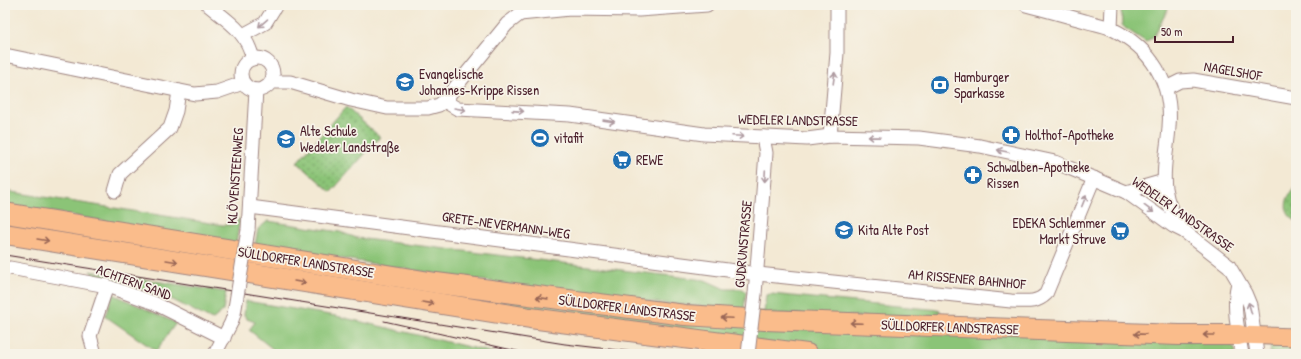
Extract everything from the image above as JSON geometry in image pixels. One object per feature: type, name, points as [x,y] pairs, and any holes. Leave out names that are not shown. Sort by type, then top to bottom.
[{"type":"highway","name":"SÜLLDORFER LANDSTRASSE","points":[[5,213],[436,283],[685,316],[1179,335],[1245,342]]},
{"type":"highway","name":"SÜLLDORFER LANDSTRASSE","points":[[5,234],[507,314],[807,354]]},
{"type":"main road","points":[[1245,342],[1296,337]]},
{"type":"street","points":[[208,5],[233,24],[243,35],[249,44],[253,58]]},
{"type":"street","points":[[243,35],[265,23],[276,5]]},
{"type":"street","points":[[272,76],[303,80],[323,91],[351,100],[387,108],[428,108],[439,105],[444,101],[517,10],[639,10],[707,5]]},
{"type":"street","points":[[830,136],[838,53],[837,5]]},
{"type":"street","points":[[1026,5],[1111,28],[1130,40],[1153,60],[1166,88],[1170,126],[1164,181],[1169,203],[1185,232]]},
{"type":"street","points":[[1111,28],[1112,5]]},
{"type":"street","points":[[5,55],[194,94],[209,93],[243,83]]},
{"type":"street","points":[[253,58],[263,59],[270,66],[272,76],[267,87],[256,90],[249,88],[243,83],[241,77],[243,65],[253,58]]},
{"type":"street","name":"NAGELSHOF","points":[[1166,88],[1180,81],[1193,80],[1296,98]]},
{"type":"street","name":"KLÖVENSTEENWEG","points":[[215,354],[224,338],[234,314],[248,230],[256,90]]},
{"type":"street","points":[[115,191],[120,174],[170,128],[176,111],[179,91]]},
{"type":"street","name":"WEDELER LANDSTRASSE","points":[[444,101],[458,109],[570,115],[704,134],[807,139],[830,136],[919,138],[980,146],[1055,162],[1126,192],[1172,226],[1185,232],[1229,266],[1238,283],[1235,293],[1245,342],[1257,354]]},
{"type":"street","name":"GUDRUNSTRASSE","points":[[748,354],[758,274],[766,153],[763,137]]},
{"type":"street","name":"AM RISSENER BAHNHOF","points":[[758,274],[1011,301],[1037,300],[1046,294],[1094,178]]},
{"type":"street","points":[[1126,192],[1164,181]]},
{"type":"street","name":"GRETE-NEVERMANN-WEG","points":[[250,207],[758,274]]},
{"type":"street","name":"ACHTERN SAND","points":[[5,269],[18,269],[107,286],[154,303],[224,338]]},
{"type":"street","points":[[95,354],[90,336],[107,286]]},
{"type":"green space","points":[[1121,5],[1170,5],[1154,36],[1146,42],[1122,25]]},
{"type":"green space","points":[[346,107],[380,137],[331,192],[297,162]]},
{"type":"green space","points":[[1296,187],[1296,221],[1288,214],[1286,204],[1289,195]]},
{"type":"green space","points":[[5,191],[223,225],[233,225],[240,218],[236,244],[5,204]]},
{"type":"green space","points":[[268,221],[340,232],[357,238],[705,280],[725,289],[743,289],[746,292],[744,309],[621,299],[438,274],[255,245],[258,229]]},
{"type":"green space","points":[[252,259],[442,290],[1230,343],[1235,349],[1236,354],[855,354],[610,322],[252,265]]},
{"type":"green space","points":[[90,271],[226,292],[223,311],[212,320],[171,299],[93,275]]},
{"type":"green space","points":[[113,294],[176,323],[156,351],[105,316]]},
{"type":"green space","points":[[771,294],[940,310],[939,319],[764,313],[766,295]]},
{"type":"green space","points":[[246,301],[336,316],[499,354],[279,354],[249,330],[255,322],[247,319],[244,315]]},
{"type":"green space","points":[[1271,345],[1296,346],[1296,354],[1270,354]]},
{"type":"tram line","points":[[5,255],[565,344],[651,354]]},
{"type":"tram line","points":[[384,321],[530,354]]},
{"type":"place","name":"Evangelische Johannes-Krippe Rissen","points":[[405,82]]},
{"type":"place","name":"Hamburger Sparkasse","points":[[940,85]]},
{"type":"place","name":"Holthof-Apotheke","points":[[1011,135]]},
{"type":"place","name":"vitafit","points":[[540,138]]},
{"type":"place","name":"Alte Schule Wedeler Landstraße","points":[[286,139]]},
{"type":"place","name":"REWE","points":[[622,160]]},
{"type":"place","name":"Schwalben-Apotheke Rissen","points":[[973,175]]},
{"type":"place","name":"Kita Alte Post","points":[[844,230]]},
{"type":"place","name":"EDEKA Schlemmer Markt Struve","points":[[1120,231]]}]
